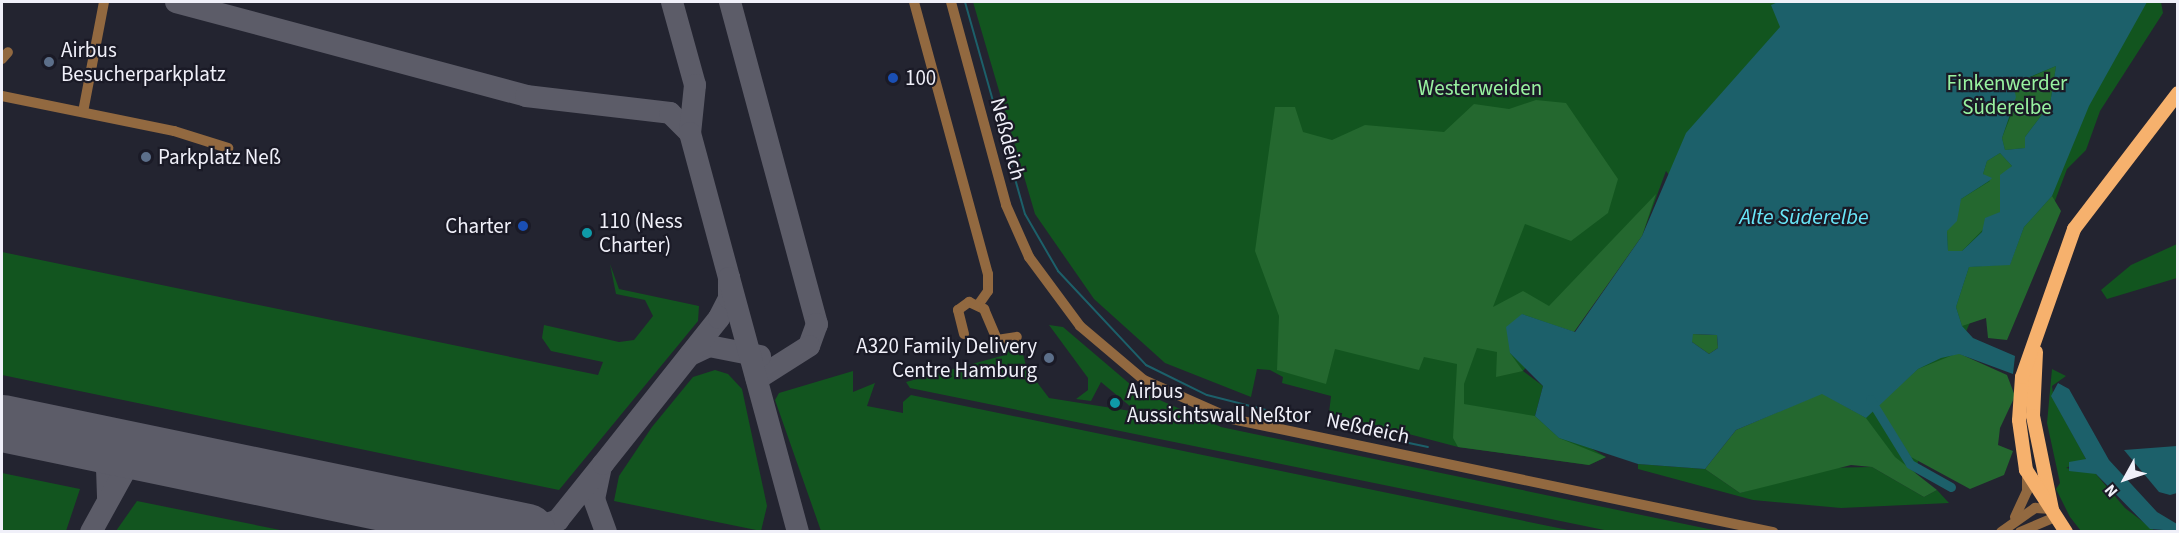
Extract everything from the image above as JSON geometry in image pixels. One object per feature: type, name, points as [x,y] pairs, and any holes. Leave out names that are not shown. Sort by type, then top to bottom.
[{"type":"main road","points":[[2066,531],[2026,470],[2020,398],[2037,336],[2074,229],[2178,93]]},
{"type":"main road","points":[[2037,336],[2033,416],[2054,513]]},
{"type":"street","points":[[83,112],[104,2]]},
{"type":"street","points":[[914,2],[987,274],[988,291],[979,304],[959,307],[964,334]]},
{"type":"street","name":"Neßdeich","points":[[951,2],[1006,205],[1029,257],[1080,326],[1144,380],[1232,419],[1773,531]]},
{"type":"street","points":[[2,96],[83,112],[228,148]]},
{"type":"street","points":[[979,304],[997,340],[1017,337]]},
{"type":"street","points":[[2014,519],[2027,491],[2026,470]]},
{"type":"street","points":[[2001,531],[2014,519],[2035,508],[2054,513]]},
{"type":"street","points":[[2020,531],[2054,513]]},
{"type":"green space","points":[[973,2],[2161,2],[2163,13],[2100,111],[2086,150],[2067,169],[2050,214],[1980,299],[1927,423],[1912,487],[1666,171],[1642,236],[1523,371],[1543,386],[1535,416],[1606,457],[1589,465],[1458,447],[1329,413],[1331,396],[1282,383],[1283,377],[1270,370],[1257,369],[1251,397],[1165,363],[1094,299],[1035,214]]},
{"type":"green space","points":[[2056,66],[2050,104],[2025,137],[2025,148],[2005,150],[2002,138],[2013,110],[2013,85]]},
{"type":"green space","points":[[1536,100],[1566,103],[1618,179],[1608,213],[1571,241],[1525,224],[1493,307],[1523,291],[1549,306],[1656,194],[1642,236],[1574,332],[1522,314],[1510,353],[1523,371],[1496,377],[1497,352],[1477,348],[1464,384],[1464,404],[1535,416],[1559,438],[1606,457],[1589,465],[1458,447],[1453,438],[1457,364],[1424,357],[1419,370],[1335,349],[1326,384],[1277,370],[1279,316],[1255,251],[1275,107],[1295,107],[1303,132],[1332,140],[1365,125],[1444,132],[1474,104],[1509,109]]},
{"type":"green space","points":[[2000,153],[2012,166],[2001,177],[2000,212],[1962,251],[1948,251],[1947,231],[1961,199],[1990,181],[1983,174],[1987,161]]},
{"type":"green space","points":[[2052,196],[2061,211],[2007,340],[1988,338],[1986,318],[1962,326],[1956,307],[1969,267],[2010,264],[2024,227]]},
{"type":"green space","points":[[2177,244],[2177,278],[2107,299],[2101,290],[2131,265]]},
{"type":"green space","points":[[2,252],[598,375],[603,362],[551,351],[542,338],[544,325],[619,342],[634,340],[653,316],[645,300],[616,294],[610,264],[619,289],[699,306],[698,321],[559,490],[2,375]]},
{"type":"green space","points":[[1049,325],[1063,327],[1137,390],[1221,427],[1718,531],[1609,531],[910,388],[906,382],[1005,355],[1012,345],[1021,347],[1027,369],[1049,398],[1137,412],[1101,382],[1091,401],[1076,399],[1088,390],[1088,378]]},
{"type":"green space","points":[[1692,334],[1717,335],[1718,348],[1709,354],[1692,342]]},
{"type":"green space","points":[[1958,353],[2007,375],[2015,396],[2000,428],[1998,445],[2013,451],[2004,475],[1970,489],[1911,457],[1878,405],[1918,369]]},
{"type":"green space","points":[[2052,369],[2066,376],[2052,386],[2054,400],[2086,459],[2066,468],[2095,473],[2125,508],[2155,531],[2081,531],[2070,517],[2056,489],[2060,483],[2047,423]]},
{"type":"green space","points":[[715,370],[728,374],[742,389],[767,506],[761,531],[614,501],[619,476],[652,427],[693,377]]},
{"type":"green space","points":[[853,371],[853,392],[875,383],[867,406],[903,413],[903,402],[911,395],[1573,531],[821,531],[775,400],[779,393]]},
{"type":"green space","points":[[1822,393],[1866,418],[1895,457],[1937,490],[1924,497],[1872,467],[1851,465],[1740,493],[1705,469],[1736,430]]},
{"type":"green space","points":[[1638,464],[1705,469],[1740,493],[1821,468],[1872,467],[1924,497],[1937,490],[1949,503],[1841,508],[1753,500],[1638,469]]},
{"type":"green space","points":[[2,473],[80,489],[66,531],[2,531]]},
{"type":"green space","points":[[137,501],[285,531],[116,531]]},
{"type":"water","name":"Alte Süderelbe","points":[[1778,2],[2147,2],[2089,106],[2052,196],[2024,227],[2010,265],[1969,267],[1956,307],[1962,326],[1973,338],[2015,356],[2013,374],[1959,354],[1941,358],[1918,369],[1866,418],[1822,394],[1736,430],[1705,469],[1638,464],[1559,438],[1535,416],[1543,386],[1510,353],[1506,327],[1522,314],[1575,332],[1642,236],[1686,133],[1780,27],[1771,5]],"holes":[[[2056,66],[2050,104],[2025,137],[2025,148],[2005,150],[2002,138],[2016,97],[2013,84]],[[2000,153],[2012,166],[2000,175],[2000,212],[1985,218],[1982,232],[1962,251],[1948,251],[1947,231],[1957,221],[1961,199],[1992,178],[1983,174],[1987,161]],[[1693,334],[1717,335],[1718,348],[1709,354],[1692,342]]]},
{"type":"water","points":[[2058,383],[2069,389],[2109,460],[2157,512],[2177,524],[2177,531],[2150,529],[2096,474],[2069,471],[2069,462],[2086,459],[2051,396]]},
{"type":"water","points":[[2177,446],[2177,493],[2170,495],[2159,492],[2124,450]]},
{"type":"waterway","points":[[965,2],[1025,214],[1058,271],[1146,365],[1207,395],[1309,421]]},
{"type":"waterway","points":[[1870,399],[1910,464],[1951,487]]},
{"type":"waterway","points":[[1333,427],[1428,447]]},
{"type":"taxiway","points":[[176,2],[526,96],[670,113],[690,133]]},
{"type":"taxiway","points":[[672,2],[695,85],[690,133],[729,278]]},
{"type":"taxiway","points":[[730,2],[817,324],[809,346],[757,379]]},
{"type":"taxiway","points":[[525,531],[558,520],[719,318],[729,298],[729,278],[798,532]]},
{"type":"taxiway","points":[[690,355],[709,346],[760,356]]},
{"type":"taxiway","points":[[83,440],[107,468],[108,498]]},
{"type":"taxiway","points":[[91,532],[128,465],[138,455],[151,454]]},
{"type":"taxiway","points":[[600,471],[594,499],[606,532]]},
{"type":"runway","points":[[2,423],[527,532]]},
{"type":"place","name":"Airbus Besucherparkplatz","points":[[49,62]]},
{"type":"place","name":"100","points":[[893,78]]},
{"type":"place","name":"Parkplatz Neß","points":[[146,157]]},
{"type":"place","name":"Charter","points":[[523,226]]},
{"type":"place","name":"110 (Ness Charter)","points":[[587,233]]},
{"type":"place","name":"A320 Family Delivery Centre Hamburg","points":[[1049,358]]},
{"type":"place","name":"Airbus Aussichtswall Neßtor","points":[[1115,403]]},
{"type":"park label","name":"Westerweiden","points":[[1480,88]]},
{"type":"park label","name":"Finkenwerder Süderelbe","points":[[2007,95]]}]
